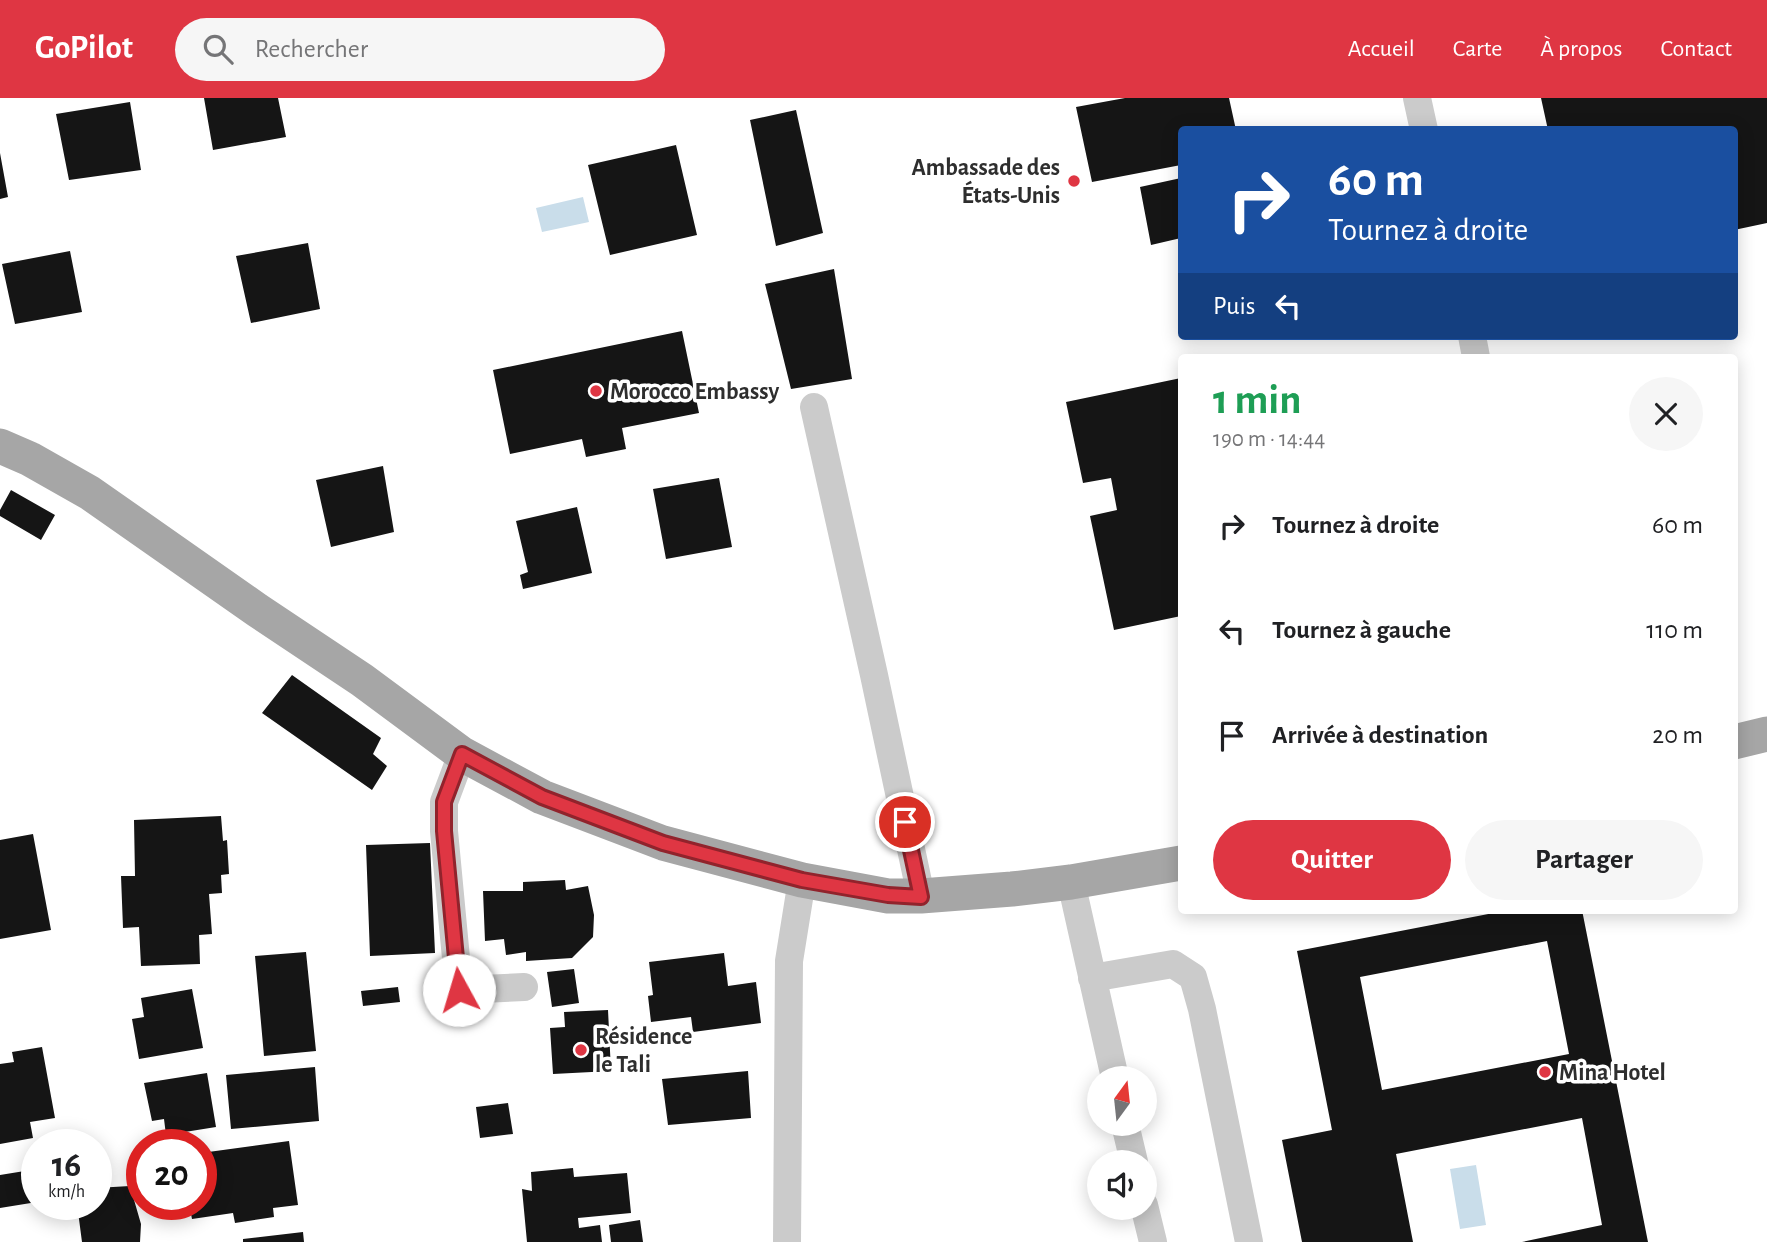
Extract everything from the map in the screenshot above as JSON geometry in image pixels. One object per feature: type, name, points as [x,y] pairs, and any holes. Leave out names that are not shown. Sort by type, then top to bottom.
[{"type":"main road","points":[[0,446],[30,458],[90,493],[362,680],[462,754],[542,797],[663,843],[802,880],[888,895],[921,897],[1071,882],[1178,864]]},
{"type":"main road","points":[[1738,741],[1767,734]]},
{"type":"street","points":[[1417,98],[1423,126]]},
{"type":"street","points":[[814,407],[921,897]]},
{"type":"street","points":[[462,754],[444,802],[444,831],[459,990],[524,987]]},
{"type":"street","points":[[787,1242],[789,961],[802,880]]},
{"type":"street","points":[[1071,882],[1112,1066]]},
{"type":"street","points":[[1092,978],[1173,964],[1193,977],[1202,1009],[1249,1242]]},
{"type":"street","points":[[1148,1220],[1153,1242]]},
{"type":"water","points":[[583,197],[589,222],[542,232],[536,208]]},
{"type":"water","points":[[1476,1165],[1486,1225],[1460,1229],[1450,1169]]},
{"type":"building","points":[[204,98],[278,98],[286,137],[213,150]]},
{"type":"building","points":[[1125,98],[1229,98],[1235,126],[1178,126],[1178,166],[1092,182],[1076,107]]},
{"type":"building","points":[[1541,98],[1767,98],[1767,223],[1738,229],[1738,126],[1547,126]]},
{"type":"building","points":[[130,102],[141,170],[69,180],[56,114]]},
{"type":"building","points":[[796,110],[823,233],[776,246],[750,120]]},
{"type":"building","points":[[676,145],[697,235],[610,255],[588,165]]},
{"type":"building","points":[[0,153],[8,197],[0,199]]},
{"type":"building","points":[[1178,179],[1178,239],[1151,245],[1140,187]]},
{"type":"building","points":[[308,243],[320,309],[251,323],[236,256]]},
{"type":"building","points":[[70,251],[82,312],[15,324],[2,264]]},
{"type":"building","points":[[834,269],[852,379],[791,389],[765,284]]},
{"type":"building","name":"Morocco Embassy","points":[[682,331],[699,413],[622,428],[626,449],[586,457],[582,439],[510,454],[493,370]]},
{"type":"building","points":[[1178,379],[1178,617],[1114,630],[1090,516],[1117,510],[1111,478],[1083,483],[1066,402]]},
{"type":"building","points":[[383,466],[394,532],[331,547],[316,480]]},
{"type":"building","points":[[719,478],[732,547],[666,559],[653,489]]},
{"type":"building","points":[[11,490],[55,515],[41,540],[0,516],[0,510]]},
{"type":"building","points":[[577,507],[592,573],[523,589],[520,575],[528,572],[516,521]]},
{"type":"building","points":[[292,675],[381,738],[373,754],[387,766],[372,790],[262,713]]},
{"type":"building","points":[[221,816],[223,841],[227,840],[229,874],[221,875],[222,893],[209,894],[212,934],[199,935],[200,964],[141,966],[139,927],[123,928],[121,876],[135,876],[134,820]]},
{"type":"building","points":[[33,834],[51,930],[0,939],[0,840]]},
{"type":"building","points":[[430,843],[435,953],[370,956],[366,845]]},
{"type":"building","points":[[565,880],[566,890],[588,886],[594,915],[593,937],[572,958],[526,961],[526,952],[506,955],[504,939],[485,941],[483,891],[523,891],[523,882]]},
{"type":"building","name":"Mina Hotel","points":[[1488,914],[1583,914],[1648,1242],[1522,1242],[1602,1225],[1582,1118],[1396,1154],[1413,1242],[1302,1242],[1282,1140],[1332,1130],[1297,951]],"holes":[[[1547,941],[1569,1054],[1382,1090],[1360,977]]]},
{"type":"building","points":[[306,952],[316,1051],[264,1056],[255,956]]},
{"type":"building","points":[[724,953],[728,986],[756,982],[761,1023],[693,1032],[691,1017],[651,1022],[648,996],[653,995],[649,962]]},
{"type":"building","points":[[574,969],[579,1003],[552,1007],[547,972]]},
{"type":"building","points":[[398,987],[400,1002],[363,1006],[361,991]]},
{"type":"building","points":[[192,989],[203,1048],[139,1059],[132,1019],[144,1017],[141,998]]},
{"type":"building","name":"Résidence le Tali","points":[[608,1010],[611,1071],[553,1074],[550,1028],[565,1027],[564,1012]]},
{"type":"building","points":[[42,1047],[55,1118],[30,1122],[31,1129],[21,1129],[21,1140],[0,1144],[0,1064],[14,1062],[12,1052]]},
{"type":"building","points":[[315,1067],[319,1121],[231,1129],[226,1075]]},
{"type":"building","points":[[748,1071],[751,1118],[668,1125],[662,1079]]},
{"type":"building","points":[[207,1073],[216,1127],[165,1129],[164,1119],[152,1121],[144,1083]]},
{"type":"building","points":[[508,1103],[513,1134],[480,1138],[476,1107]]},
{"type":"building","points":[[289,1141],[298,1205],[273,1208],[274,1217],[235,1223],[233,1213],[217,1215],[217,1151]]},
{"type":"building","points":[[573,1168],[574,1177],[627,1173],[631,1213],[578,1218],[579,1228],[600,1225],[602,1242],[527,1242],[522,1189],[532,1191],[531,1172]]},
{"type":"building","points":[[21,1172],[21,1205],[0,1208],[0,1175]]},
{"type":"building","points":[[126,1186],[126,1220],[140,1220],[140,1242],[82,1242],[79,1220],[112,1220],[112,1187]]},
{"type":"building","points":[[640,1220],[643,1242],[611,1242],[609,1225]]},
{"type":"building","points":[[303,1232],[304,1242],[243,1242],[243,1239]]},
{"type":"place","name":"Ambassade des États-Unis","points":[[1074,181]]},
{"type":"place","name":"Morocco Embassy","points":[[596,391]]},
{"type":"place","name":"Résidence le Tali","points":[[581,1050]]},
{"type":"place","name":"Mina Hotel","points":[[1545,1072]]},
{"type":"route","points":[[459,990],[444,831],[444,802],[462,754],[542,797],[663,843],[802,880],[888,895],[921,897],[905,822]]}]
